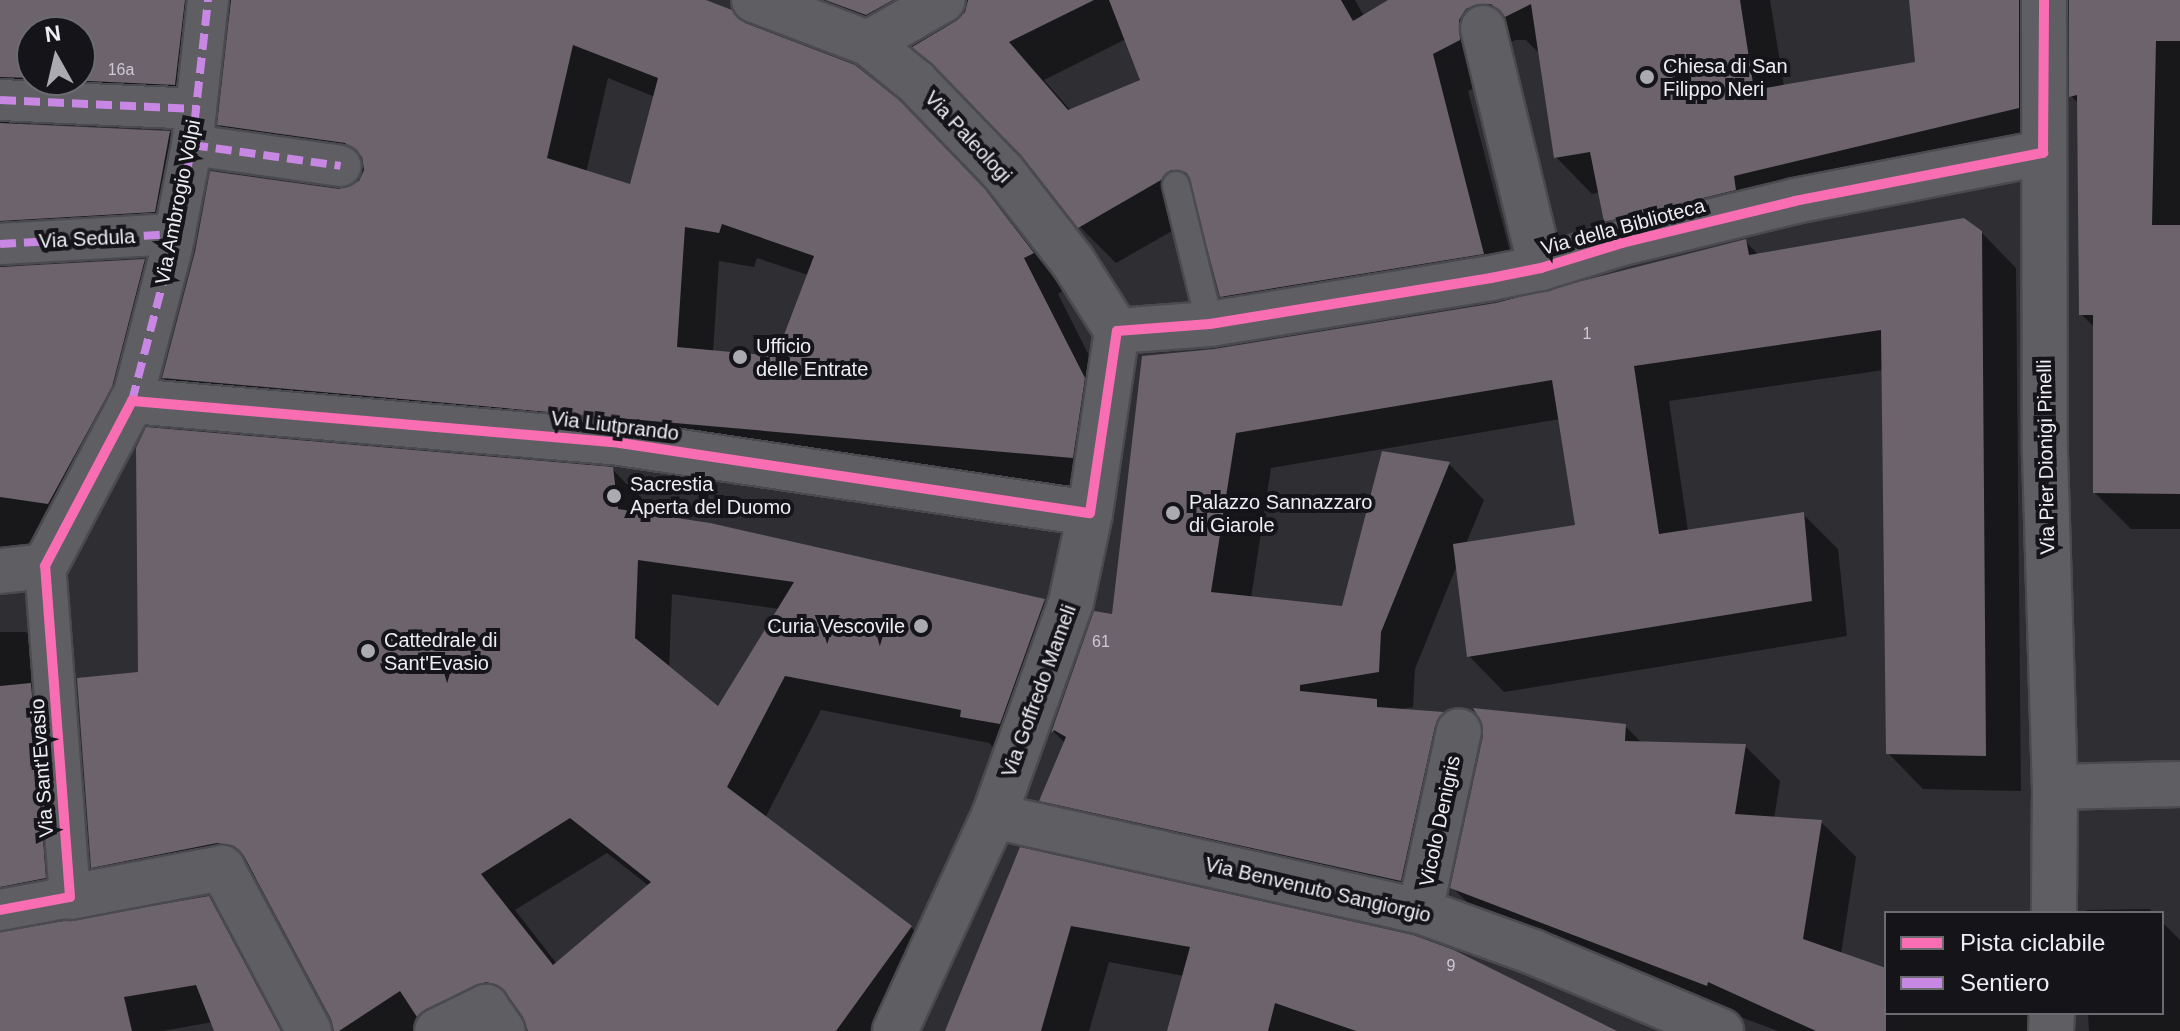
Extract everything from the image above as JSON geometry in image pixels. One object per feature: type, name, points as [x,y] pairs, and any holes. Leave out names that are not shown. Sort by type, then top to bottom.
[{"type":"street","name":"Via Ambrogio Volpi","points":[[132,401],[175,234],[194,127],[208,0]]},
{"type":"street","points":[[868,43],[943,0]]},
{"type":"street","name":"Via Pier Dionigi Pinelli","points":[[2044,0],[2045,454],[2055,787],[2054,911]]},
{"type":"street","name":"Via Paleologi","points":[[761,4],[868,43],[916,82],[1003,172],[1073,262],[1117,331]]},
{"type":"street","points":[[1483,28],[1541,268]]},
{"type":"street","points":[[0,100],[194,127],[341,166]]},
{"type":"street","name":"Via della Biblioteca","points":[[1117,331],[1210,324],[1541,268],[1622,243],[1795,201],[2043,153]]},
{"type":"street","name":"Via Sedula","points":[[0,244],[175,234]]},
{"type":"street","name":"Via Goffredo Mameli","points":[[895,1031],[994,816],[1071,602],[1090,513],[1117,331]]},
{"type":"street","points":[[0,571],[45,566],[132,401]]},
{"type":"street","name":"Via Liutprando","points":[[132,401],[620,443],[1090,513]]},
{"type":"street","name":"Via Sant'Evasio","points":[[45,566],[70,897]]},
{"type":"street","name":"Vicolo Denigris","points":[[1420,911],[1459,731]]},
{"type":"street","points":[[2055,787],[2180,784]]},
{"type":"street","name":"Via Benvenuto Sangiorgio","points":[[994,816],[1420,911],[1533,952],[1721,1031]]},
{"type":"street","points":[[0,910],[222,868],[309,1031]]},
{"type":"street","points":[[437,1031],[486,1007],[503,1031]]},
{"type":"lane","points":[[1176,185],[1210,324]]},
{"type":"building","points":[[0,0],[185,0],[175,85],[96,81],[96,16],[16,16],[16,78],[0,77]]},
{"type":"building","points":[[231,0],[706,0],[732,10],[745,23],[855,65],[899,100],[984,188],[1034,253],[1024,258],[1085,378],[1073,458],[162,378],[195,252],[210,171],[339,189],[359,181],[364,170],[362,157],[345,143],[217,125]],"holes":[[[573,45],[658,78],[630,184],[547,158]],[[722,224],[814,256],[776,356],[677,347],[685,227],[719,233]]]},
{"type":"building","points":[[825,0],[893,0],[866,15]]},
{"type":"building","points":[[968,0],[1094,0],[1009,42],[1068,110],[1140,80],[1109,0],[1341,0],[1353,21],[1388,0],[1740,0],[1754,90],[1915,62],[1909,0],[2019,0],[2019,108],[1734,176],[1736,190],[1604,222],[1590,152],[1554,158],[1531,4],[1505,17],[1491,4],[1478,4],[1466,9],[1459,20],[1460,40],[1433,54],[1484,254],[1220,297],[1187,173],[1171,170],[1161,180],[1078,228],[1021,155],[912,47],[956,21],[965,12]]},
{"type":"building","points":[[2069,0],[2180,0],[2180,41],[2156,41],[2152,225],[2180,225],[2180,494],[2093,493],[2093,315],[2079,315],[2077,95],[2069,97]]},
{"type":"building","points":[[0,123],[170,131],[155,212],[0,221]]},
{"type":"building","points":[[1964,218],[1982,231],[1986,756],[1886,754],[1881,330],[1634,366],[1659,534],[1804,512],[1812,601],[1467,657],[1453,544],[1575,525],[1552,380],[1236,433],[1211,592],[1342,606],[1382,451],[1450,462],[1381,632],[1379,672],[1300,685],[1300,691],[1377,699],[1377,707],[1444,712],[1435,726],[1401,881],[1039,801],[1066,737],[1054,730],[1051,733],[1094,611],[1112,614],[1142,356],[1214,349],[1496,303],[1746,239],[1749,255]]},
{"type":"building","points":[[145,259],[112,387],[48,504],[0,497],[0,267]]},
{"type":"building","points":[[146,427],[613,467],[618,509],[710,523],[1045,599],[1000,724],[960,717],[961,710],[785,676],[727,787],[912,926],[836,1031],[528,1031],[523,1017],[506,993],[497,985],[486,982],[426,1009],[417,1017],[400,991],[339,1031],[334,1031],[331,1019],[244,856],[234,846],[217,843],[91,868],[77,678],[138,672],[136,448]],"holes":[[[638,560],[794,582],[718,706],[635,638]],[[570,818],[651,882],[553,965],[481,874]]]},
{"type":"building","points":[[31,683],[46,878],[0,887],[0,686]]},
{"type":"building","points":[[1473,708],[1626,724],[1625,741],[1746,744],[1735,814],[1822,820],[1803,939],[1884,967],[1886,1031],[1816,1031],[1708,982],[1707,986],[1450,888],[1483,736],[1482,723]]},
{"type":"building","points":[[1020,847],[1413,935],[1454,950],[1617,1031],[1356,1031],[1275,1003],[1268,1031],[1167,1031],[1190,947],[1071,926],[1041,1031],[945,1031]]},
{"type":"building","points":[[209,896],[281,1031],[214,1031],[196,985],[124,997],[132,1031],[0,1031],[0,932]]},
{"type":"marked path","points":[[132,401],[172,247],[192,145],[208,0]]},
{"type":"marked path","points":[[0,100],[196,109]]},
{"type":"marked path","points":[[192,145],[341,166]]},
{"type":"marked path","points":[[0,244],[175,234]]},
{"type":"cycle path","points":[[0,910],[70,897],[45,566],[132,401],[620,443],[1090,513],[1117,331],[1210,324],[1491,278],[1541,268],[1622,243],[1795,201],[2043,153],[2044,0]]},
{"type":"place","name":"Chiesa di San Filippo Neri","points":[[1647,77]]},
{"type":"place","name":"Ufficio delle Entrate","points":[[740,357]]},
{"type":"place","name":"Sacrestia Aperta del Duomo","points":[[614,496]]},
{"type":"place","name":"Palazzo Sannazzaro di Giarole","points":[[1173,513]]},
{"type":"place","name":"Curia Vescovile","points":[[921,626]]},
{"type":"place","name":"Cattedrale di Sant'Evasio","points":[[368,651]]}]
